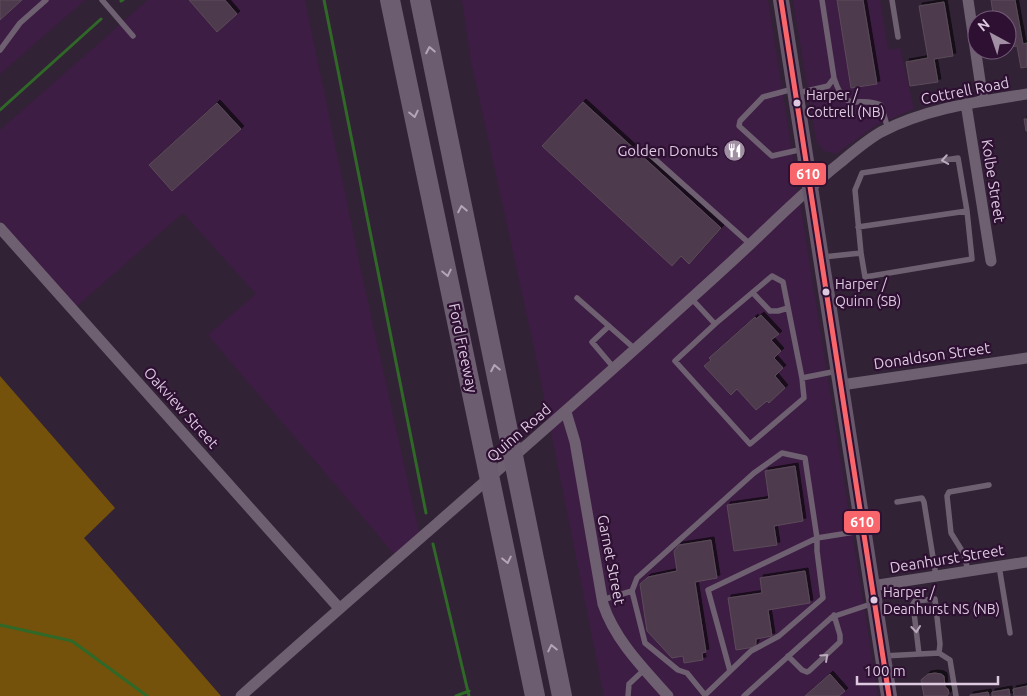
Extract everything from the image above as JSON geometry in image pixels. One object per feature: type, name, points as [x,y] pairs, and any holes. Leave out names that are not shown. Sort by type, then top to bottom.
[{"type":"highway","name":"Ford Freeway","points":[[390,0],[535,696]]},
{"type":"highway","name":"Ford Freeway","points":[[420,0],[562,696]]},
{"type":"main road","points":[[780,0],[811,186],[888,696]]},
{"type":"street","points":[[968,0],[983,101]]},
{"type":"street","name":"Cottrell Road","points":[[811,186],[859,147],[888,129],[916,116],[966,104],[1027,94]]},
{"type":"street","name":"Kolbe Street","points":[[966,104],[991,261]]},
{"type":"street","name":"Quinn Road","points":[[241,696],[339,608],[566,412],[811,186]]},
{"type":"street","name":"Oakview Street","points":[[0,228],[339,608]]},
{"type":"street","name":"Donaldson Street","points":[[840,378],[1027,358]]},
{"type":"street","name":"Garnet Street","points":[[566,412],[575,442],[602,600],[607,616],[615,632],[668,696]]},
{"type":"street","name":"Deanhurst Street","points":[[872,586],[1027,562]]},
{"type":"lane","points":[[0,50],[20,23],[46,0]]},
{"type":"lane","points":[[102,0],[133,36]]},
{"type":"lane","points":[[822,0],[834,78],[838,92],[848,102],[872,101],[881,105],[888,129]]},
{"type":"lane","points":[[892,0],[898,37]]},
{"type":"lane","points":[[805,148],[772,156],[739,126],[740,121],[763,98],[828,86],[834,78]]},
{"type":"lane","points":[[647,152],[750,244]]},
{"type":"lane","points":[[958,158],[967,211],[972,259],[865,277],[855,190],[857,181],[862,173],[958,158]]},
{"type":"lane","points":[[858,227],[967,211]]},
{"type":"lane","points":[[821,257],[861,254]]},
{"type":"lane","points":[[772,276],[783,282],[802,378],[804,398],[750,444],[674,361],[714,324],[753,293],[772,276]]},
{"type":"lane","points":[[753,293],[770,311],[788,308]]},
{"type":"lane","points":[[577,298],[635,349]]},
{"type":"lane","points":[[691,298],[714,324]]},
{"type":"lane","points":[[609,326],[592,342],[614,368]]},
{"type":"lane","points":[[802,378],[840,378]]},
{"type":"lane","points":[[782,453],[805,458],[818,538],[817,551],[823,598],[779,636],[751,652],[704,694],[687,673],[678,670],[646,643],[632,591],[637,578],[754,473],[782,453]]},
{"type":"lane","points":[[968,571],[964,554],[951,533],[947,496],[949,492],[989,484]]},
{"type":"lane","points":[[897,502],[922,498],[936,576]]},
{"type":"lane","points":[[730,671],[708,590],[818,538],[863,531]]},
{"type":"lane","points":[[999,566],[1010,633]]},
{"type":"lane","points":[[602,600],[632,591]]},
{"type":"lane","points":[[919,654],[913,604],[915,601],[935,599],[940,644],[939,653]]},
{"type":"lane","points":[[744,696],[834,615],[874,603]]},
{"type":"lane","points":[[788,656],[802,670],[809,672],[840,642],[834,615]]},
{"type":"lane","points":[[883,656],[939,653],[950,660],[956,696]]},
{"type":"lane","points":[[628,696],[629,684],[645,670]]},
{"type":"shaded area","points":[[0,0],[85,0],[0,74]]},
{"type":"shaded area","points":[[148,0],[305,0],[361,270],[419,532],[395,555],[208,335],[256,294],[183,213],[76,307],[0,221],[0,130]]},
{"type":"shaded area","points":[[462,0],[768,0],[878,696],[604,696],[536,357],[471,61]]},
{"type":"shaded area","points":[[793,0],[880,0],[888,50],[900,48],[914,109],[876,125],[836,154],[824,151],[816,140]]},
{"type":"shaded area","points":[[0,376],[115,508],[84,538],[221,696],[0,696]]},
{"type":"building","points":[[0,0],[22,0],[0,20]]},
{"type":"building","points":[[189,0],[225,0],[237,14],[217,32]]},
{"type":"building","points":[[837,0],[863,0],[877,84],[851,88]]},
{"type":"building","points":[[991,0],[1015,0],[1017,10],[992,10]]},
{"type":"building","points":[[944,2],[953,56],[934,59],[938,82],[910,86],[906,62],[928,58],[919,6]]},
{"type":"building","points":[[1017,11],[1023,44],[1027,43],[1027,67],[1021,68],[1017,46]]},
{"type":"building","points":[[583,102],[721,228],[689,264],[681,256],[672,266],[542,146]]},
{"type":"building","points":[[217,103],[241,129],[172,191],[149,165]]},
{"type":"building","points":[[1024,119],[1027,119],[1027,131],[1026,131]]},
{"type":"building","points":[[761,315],[779,334],[771,340],[781,351],[774,358],[783,368],[775,376],[785,388],[769,403],[767,401],[756,410],[737,389],[731,395],[704,366],[711,360],[709,358],[755,317],[756,319]]},
{"type":"building","points":[[795,466],[803,521],[774,526],[777,545],[734,551],[727,505],[769,499],[765,471]]},
{"type":"building","points":[[711,540],[717,578],[695,582],[706,652],[702,653],[703,660],[684,663],[683,656],[672,658],[647,631],[640,584],[648,577],[677,571],[674,551],[679,545]]},
{"type":"building","points":[[805,571],[810,603],[768,610],[772,636],[756,639],[754,647],[736,650],[728,598],[762,593],[760,578]]},
{"type":"building","points":[[935,673],[944,676],[945,687],[949,693],[947,696],[924,696],[921,680],[928,674]]},
{"type":"building","points":[[830,674],[845,691],[839,696],[805,696]]},
{"type":"building","points":[[1027,686],[1027,696],[1014,696],[1013,689]]},
{"type":"building","points":[[1009,689],[1010,696],[992,696],[992,692]]},
{"type":"building","points":[[988,692],[989,696],[970,696],[970,695]]},
{"type":"waterway","points":[[324,0],[426,513]]},
{"type":"waterway","points":[[0,110],[101,19]]},
{"type":"waterway","points":[[433,544],[469,696]]},
{"type":"waterway","points":[[0,625],[72,641],[147,696]]},
{"type":"waterway","points":[[456,696],[469,691]]},
{"type":"transit line","name":"610","points":[[781,0],[889,696]]},
{"type":"place","name":"Harper / Cottrell (NB)","points":[[797,103]]},
{"type":"place","name":"Golden Donuts","points":[[734,151]]},
{"type":"place","name":"Harper / Quinn (SB)","points":[[826,292]]},
{"type":"place","name":"Harper / Deanhurst NS (NB)","points":[[874,600]]}]
